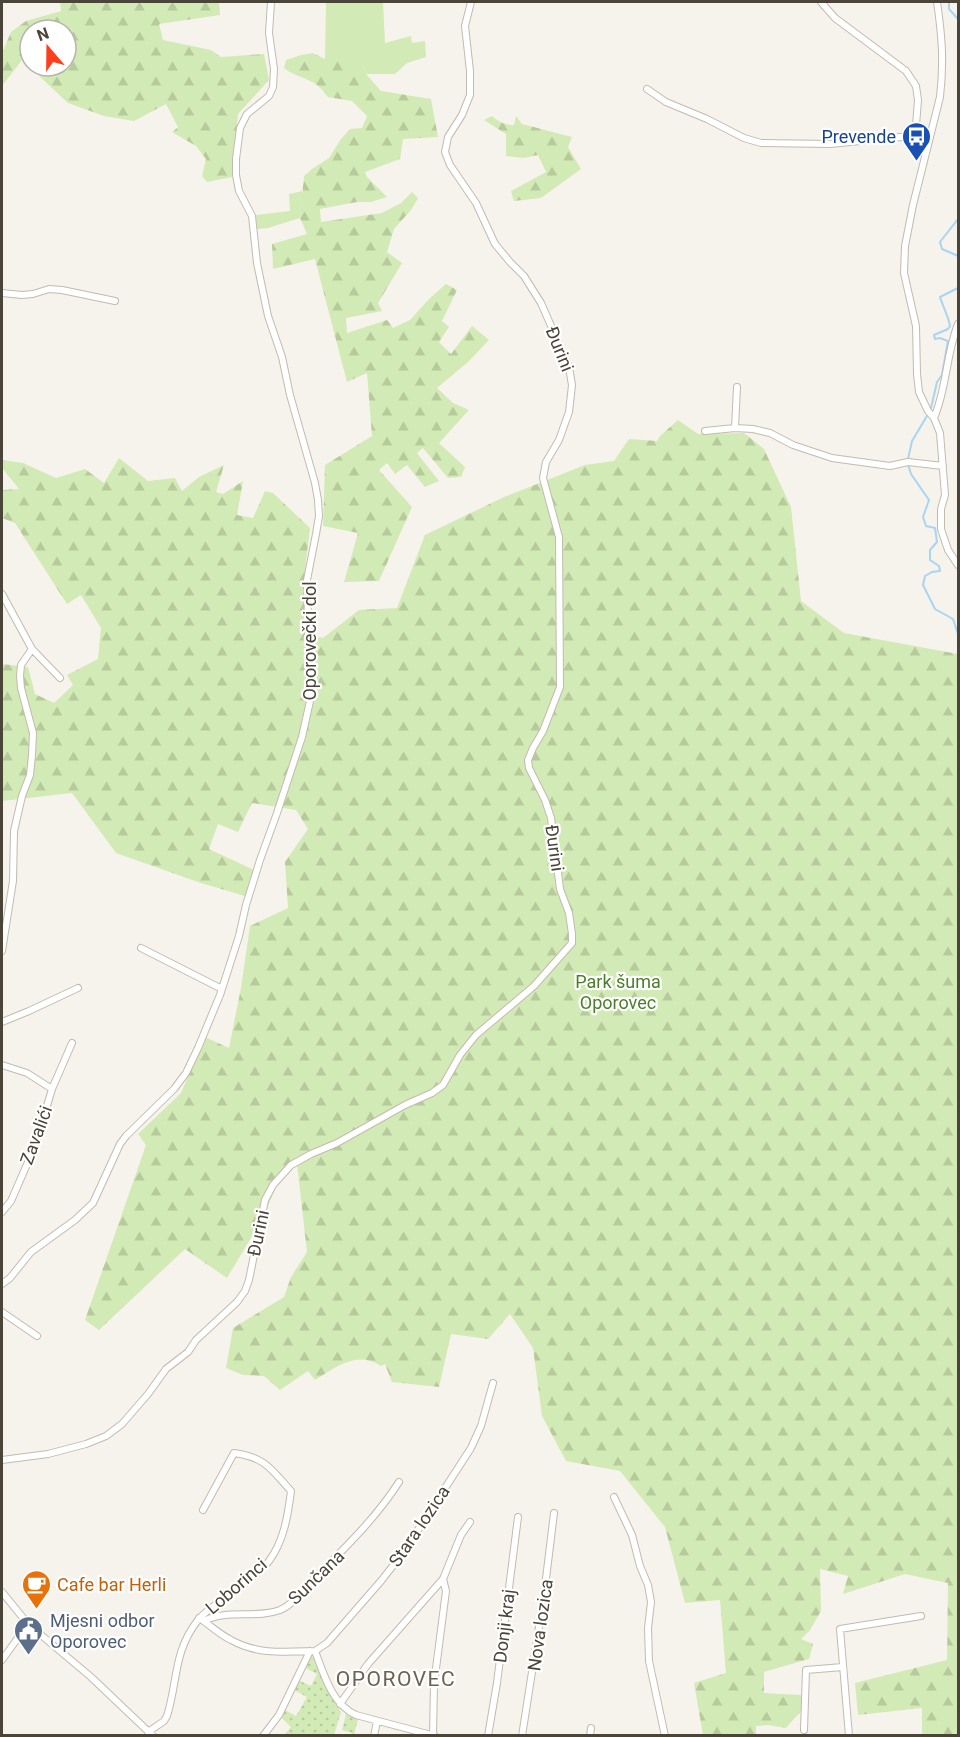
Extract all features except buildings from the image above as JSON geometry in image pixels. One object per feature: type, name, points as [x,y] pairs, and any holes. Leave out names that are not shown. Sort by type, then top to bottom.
[{"type":"street","name":"Oporovečki dol","points":[[2,1284],[32,1252],[75,1220],[93,1203],[120,1144],[162,1102],[186,1073],[222,989],[260,860],[278,813],[302,737],[310,701],[307,580],[319,516],[318,500],[282,357],[268,316],[257,263],[252,216],[239,191],[236,176],[240,128],[247,114],[269,96],[273,87],[274,69],[269,33],[271,2]]},
{"type":"street","name":"Đurini","points":[[2,1460],[48,1454],[86,1444],[106,1436],[123,1424],[166,1369],[188,1352],[196,1340],[237,1302],[245,1291],[265,1200],[273,1185],[291,1165],[344,1140],[443,1085],[460,1055],[476,1035],[534,986],[572,943],[568,913],[560,889],[551,818],[529,768],[528,760],[543,731],[560,687],[559,537],[543,478],[546,462],[559,440],[568,412],[573,385],[569,367],[541,303],[524,276],[495,244],[476,203],[450,165],[445,152],[448,137],[462,115],[470,95],[470,70],[465,26],[471,2]]},
{"type":"street","points":[[821,2],[835,18],[906,71],[916,86],[918,100],[915,138]]},
{"type":"street","points":[[937,2],[943,41],[940,97],[913,205],[905,246],[904,273],[916,326],[919,392],[940,433],[945,495],[941,509],[941,529],[948,550],[958,564]]},
{"type":"street","points":[[647,89],[666,102],[744,138],[761,143],[830,144],[900,137],[928,142]]},
{"type":"street","points":[[2,293],[22,295],[49,289],[115,301]]},
{"type":"street","points":[[931,415],[939,407],[952,340],[958,324]]},
{"type":"street","points":[[735,428],[737,387]]},
{"type":"street","points":[[705,431],[735,428],[770,432],[793,445],[832,458],[890,466],[908,462],[943,466]]},
{"type":"street","points":[[2,594],[32,649],[60,678]]},
{"type":"street","points":[[2,951],[13,881],[14,831],[22,796],[30,775],[32,755],[33,733],[20,676],[21,665],[32,649]]},
{"type":"street","points":[[141,948],[222,989]]},
{"type":"street","points":[[2,1022],[78,988]]},
{"type":"street","name":"Zavalići","points":[[2,1212],[11,1201],[35,1146],[52,1089],[72,1043]]},
{"type":"street","name":"Zavalići","points":[[2,1065],[27,1073],[52,1089]]},
{"type":"street","points":[[2,1312],[37,1336]]},
{"type":"street","name":"Stara lozica","points":[[313,1651],[327,1643],[403,1553],[471,1449],[481,1426],[493,1383]]},
{"type":"street","name":"Loborinci","points":[[151,1734],[167,1716],[179,1655],[184,1642],[201,1619],[270,1560],[288,1519],[291,1491],[267,1464],[250,1455],[234,1453],[203,1510]]},
{"type":"street","name":"Sunčana","points":[[201,1619],[269,1613],[288,1606],[348,1546],[387,1501],[399,1482]]},
{"type":"street","points":[[614,1497],[632,1535],[648,1586],[651,1602],[648,1628],[650,1661],[665,1736]]},
{"type":"street","name":"Nova lozica","points":[[522,1736],[543,1607],[554,1513]]},
{"type":"street","name":"Donji kraj","points":[[488,1736],[519,1517]]},
{"type":"street","points":[[340,1704],[368,1664],[443,1579],[461,1535],[470,1522]]},
{"type":"street","points":[[313,1651],[333,1694],[345,1709],[356,1715],[434,1735],[434,1684],[446,1591],[443,1579]]},
{"type":"street","points":[[2,1592],[28,1624],[91,1677],[151,1734]]},
{"type":"street","points":[[849,1736],[840,1629],[921,1616]]},
{"type":"street","points":[[201,1619],[230,1640],[259,1651],[274,1653],[313,1651]]},
{"type":"street","points":[[2,1660],[28,1624]]},
{"type":"street","points":[[263,1736],[279,1715],[313,1651]]},
{"type":"street","points":[[804,1730],[806,1670],[843,1666]]},
{"type":"street","points":[[374,1736],[377,1721]]},
{"type":"green space","points":[[60,2],[219,2],[220,15],[159,24],[163,40],[211,50],[221,57],[264,54],[269,80],[238,114],[232,177],[207,182],[202,176],[206,159],[196,146],[172,132],[178,127],[166,104],[134,121],[104,116],[68,103],[41,78],[78,78],[78,18],[36,18],[61,11]]},
{"type":"green space","points":[[326,2],[383,2],[385,43],[411,36],[412,43],[425,41],[426,57],[407,63],[395,74],[366,74],[363,66],[325,59]]},
{"type":"green space","points":[[18,27],[18,65],[2,86],[2,53],[11,32]]},
{"type":"green space","points":[[313,53],[325,59],[355,60],[363,66],[366,74],[381,91],[431,99],[438,137],[403,139],[400,159],[365,172],[367,177],[387,197],[371,202],[357,202],[320,209],[321,222],[382,213],[401,203],[412,192],[418,198],[411,210],[394,229],[387,252],[402,263],[378,303],[382,311],[346,318],[347,333],[387,320],[393,328],[410,320],[446,284],[457,290],[442,321],[449,327],[439,342],[451,354],[472,326],[489,340],[468,362],[437,388],[453,403],[469,410],[439,443],[465,467],[461,477],[448,478],[423,448],[417,453],[439,481],[425,487],[407,465],[395,474],[387,463],[379,470],[412,507],[379,581],[344,582],[358,533],[323,526],[325,465],[372,436],[367,373],[347,382],[315,259],[273,269],[272,244],[307,234],[300,218],[304,176],[329,158],[350,129],[362,128],[367,116],[352,101],[328,97],[315,84],[284,68],[286,60]]},
{"type":"green space","points":[[492,116],[502,123],[514,125],[516,116],[522,124],[572,137],[568,147],[581,169],[541,198],[514,201],[511,191],[546,172],[538,155],[524,158],[506,156],[506,134],[484,120]]},
{"type":"green space","points":[[303,191],[300,218],[257,229],[256,215],[290,211],[289,194]]},
{"type":"green space","name":"Park šuma Oporovec","points":[[678,420],[698,434],[744,433],[764,449],[791,507],[801,601],[844,633],[958,654],[958,1735],[922,1735],[922,1708],[858,1715],[855,1683],[947,1660],[948,1583],[905,1574],[843,1594],[848,1576],[820,1569],[821,1611],[810,1630],[801,1639],[813,1644],[809,1659],[764,1672],[764,1693],[801,1695],[801,1711],[786,1728],[756,1726],[756,1735],[703,1735],[694,1683],[726,1673],[720,1600],[685,1603],[665,1527],[620,1471],[566,1461],[542,1416],[533,1348],[510,1314],[488,1339],[451,1334],[439,1387],[392,1382],[385,1364],[381,1366],[364,1360],[347,1362],[315,1380],[308,1371],[280,1390],[264,1376],[243,1375],[226,1368],[233,1328],[284,1297],[291,1277],[307,1252],[297,1164],[278,1183],[261,1221],[227,1278],[185,1249],[99,1330],[85,1320],[146,1145],[138,1134],[181,1093],[205,1037],[229,1048],[250,926],[288,908],[285,862],[308,829],[296,810],[252,803],[238,832],[218,824],[209,849],[256,871],[248,897],[116,853],[72,793],[2,801],[2,664],[28,667],[35,694],[54,703],[73,685],[67,675],[98,659],[101,628],[81,595],[67,604],[15,523],[2,518],[2,490],[19,489],[2,468],[2,460],[23,463],[56,478],[85,469],[104,483],[119,458],[148,481],[175,478],[182,491],[199,477],[224,465],[216,492],[223,494],[243,481],[237,515],[253,518],[265,491],[273,493],[310,528],[304,577],[306,634],[323,638],[359,610],[397,608],[425,535],[504,497],[585,465],[614,461],[629,439],[657,441]]},
{"type":"green space","points":[[310,1656],[313,1657],[325,1685],[341,1712],[334,1735],[284,1735],[291,1727],[282,1718],[285,1710],[296,1716],[307,1697],[294,1690],[298,1680],[311,1686],[317,1674],[304,1667]]},
{"type":"green space","points":[[346,1714],[358,1719],[354,1735],[342,1730]]},
{"type":"waterway","points":[[949,2],[949,9],[958,19]]},
{"type":"waterway","points":[[958,219],[940,242],[942,249],[958,256]]},
{"type":"waterway","points":[[931,408],[937,382],[942,375],[948,341],[935,339],[934,335],[950,326],[940,297],[958,288]]},
{"type":"waterway","points":[[908,459],[912,441],[927,416]]},
{"type":"waterway","points":[[908,464],[911,474],[929,500],[923,517],[926,526],[935,528],[937,542],[930,550],[930,560],[939,566],[940,571],[925,576],[923,585],[935,609],[953,619],[958,634]]},
{"type":"place","name":"Prevende","points":[[917,162]]},
{"type":"place","name":"Cafe bar Herli","points":[[36,1610]]},
{"type":"place","name":"Mjesni odbor Oporovec","points":[[29,1656]]},
{"type":"district","name":"OPOROVEC","points":[[396,1679]]}]
